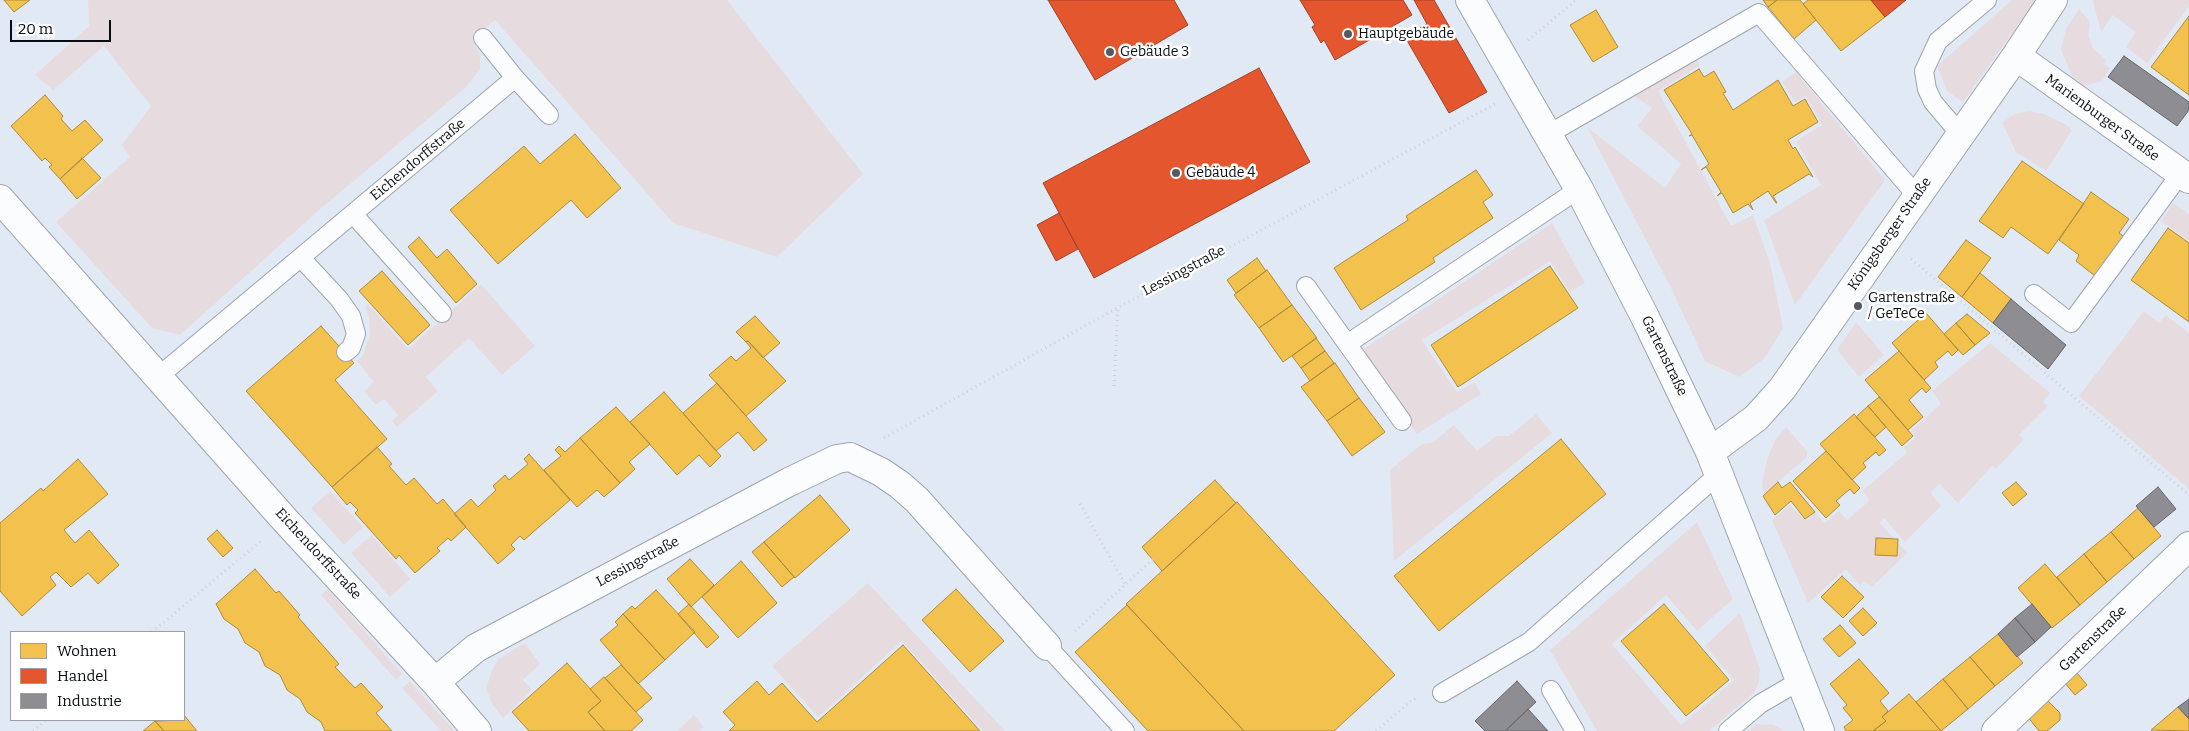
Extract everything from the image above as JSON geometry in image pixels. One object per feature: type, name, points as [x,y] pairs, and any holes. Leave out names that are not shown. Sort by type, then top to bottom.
[{"type":"street","name":"Gartenstraße","points":[[1470,0],[1548,135],[1568,196],[1645,317],[1715,462],[1820,731]]},
{"type":"street","name":"Königsberger Straße","points":[[1715,462],[1782,389],[2016,56],[2053,0]]},
{"type":"street","name":"Marienburger Straße","points":[[2016,56],[2185,176]]},
{"type":"street","name":"Eichendorffstraße","points":[[0,199],[477,731]]},
{"type":"street","points":[[850,457],[881,472],[917,500],[1050,649]]},
{"type":"street","name":"Lessingstraße","points":[[435,682],[476,648],[789,482],[837,459],[850,457]]},
{"type":"street","name":"Gartenstraße","points":[[1996,731],[2189,546]]},
{"type":"lane","points":[[1960,134],[1933,102],[1927,89],[1924,71],[1938,40],[1987,0]]},
{"type":"lane","points":[[1548,135],[1759,13],[1917,196]]},
{"type":"lane","points":[[483,38],[515,78],[549,115]]},
{"type":"lane","name":"Eichendorffstraße","points":[[160,376],[515,78]]},
{"type":"lane","points":[[2034,294],[2072,322],[2185,176]]},
{"type":"lane","points":[[1348,344],[1568,196]]},
{"type":"lane","points":[[353,214],[442,313]]},
{"type":"lane","points":[[301,258],[339,299],[351,316],[356,334],[351,348],[346,352]]},
{"type":"lane","points":[[1306,286],[1402,421]]},
{"type":"lane","points":[[1442,693],[1529,642],[1715,462]]},
{"type":"lane","points":[[1050,649],[1125,731]]},
{"type":"lane","points":[[1728,731],[1760,704],[1801,680]]},
{"type":"lane","points":[[1551,690],[1575,731]]},
{"type":"path","points":[[1504,60],[1576,0]]},
{"type":"path","name":"Lessingstraße","points":[[850,457],[1118,307],[1522,90]]},
{"type":"path","points":[[1887,240],[2189,495]]},
{"type":"path","points":[[1114,386],[1118,307]]},
{"type":"path","points":[[1080,504],[1126,584]]},
{"type":"path","points":[[153,631],[256,545]]},
{"type":"path","points":[[1050,649],[1153,559]]},
{"type":"path","points":[[1376,731],[1412,700],[1442,693]]},
{"type":"path","points":[[33,731],[45,721]]},
{"type":"shaded area","points":[[88,0],[727,0],[863,174],[777,257],[673,223],[495,20],[472,40],[480,55],[480,70],[465,88],[318,211],[180,335],[152,328],[56,222],[130,157],[122,145],[151,106],[104,46],[53,90],[35,75],[89,26]]},
{"type":"shaded area","points":[[2012,0],[2036,0],[1963,102],[1947,91],[1937,66]]},
{"type":"shaded area","points":[[2094,0],[2189,0],[2189,6],[2147,63],[2126,47],[2136,32],[2113,15],[2101,32]]},
{"type":"shaded area","points":[[2079,9],[2088,19],[2090,26],[2088,35],[2093,48],[2106,60],[2104,64],[2110,68],[2102,81],[2084,86],[2073,79],[2061,49],[2066,29]]},
{"type":"shaded area","points":[[1697,60],[1700,65],[1658,91],[1731,226],[1753,215],[1770,262],[1783,328],[1765,358],[1739,377],[1705,361],[1671,288],[1587,127],[1665,188],[1681,164],[1637,126],[1652,108],[1634,96]]},
{"type":"shaded area","points":[[1796,72],[1885,180],[1795,305],[1764,220],[1821,185],[1796,141],[1822,125],[1806,96],[1795,102],[1782,82]]},
{"type":"shaded area","points":[[2029,111],[2044,114],[2065,124],[2072,130],[2046,171],[2016,152],[2002,123],[2014,114]]},
{"type":"shaded area","points":[[2173,203],[2189,214],[2189,241],[2161,221]]},
{"type":"shaded area","points":[[1552,223],[1585,283],[1570,292],[1550,261],[1422,340],[1457,392],[1475,382],[1481,394],[1417,434],[1368,364],[1362,350]]},
{"type":"shaded area","points":[[481,284],[535,346],[502,375],[469,338],[426,377],[438,391],[397,427],[392,421],[398,415],[384,399],[376,405],[364,391],[374,382],[357,361],[363,355],[370,335],[369,317],[365,307],[368,304],[408,349]]},
{"type":"shaded area","points":[[2144,311],[2159,323],[2166,315],[2189,333],[2189,489],[2079,396]]},
{"type":"shaded area","points":[[1856,322],[1884,355],[1859,377],[1837,350]]},
{"type":"shaded area","points":[[1990,343],[2050,393],[2043,402],[2048,406],[2019,435],[2024,439],[1996,469],[1992,466],[1958,503],[1940,484],[1930,492],[1941,506],[1905,542],[1884,518],[1880,523],[1907,553],[1872,587],[1864,581],[1860,586],[1846,569],[1808,603],[1772,520],[1790,505],[1806,521],[1815,513],[1825,523],[1839,511],[1847,520],[1870,500],[1862,491],[1907,453],[1904,448],[1916,437],[1911,431],[1941,404],[1932,391]]},
{"type":"shaded area","points":[[1536,414],[1552,433],[1394,561],[1390,470],[1422,444],[1432,443],[1454,425],[1477,451],[1496,436],[1509,436]]},
{"type":"shaded area","points":[[1786,427],[1807,451],[1807,457],[1764,494],[1762,484],[1768,456],[1776,439]]},
{"type":"shaded area","points":[[330,491],[363,527],[344,545],[311,508]]},
{"type":"shaded area","points":[[1697,522],[1733,599],[1697,631],[1666,595],[1612,644],[1681,725],[1734,680],[1705,646],[1740,613],[1760,669],[1759,682],[1754,693],[1709,731],[1597,731],[1550,650]]},
{"type":"shaded area","points":[[372,535],[410,579],[390,597],[351,553]]},
{"type":"shaded area","points":[[868,583],[1005,731],[983,731],[902,641],[818,717],[772,666]]},
{"type":"shaded area","points":[[328,589],[402,674],[396,680],[321,595]]},
{"type":"shaded area","points":[[525,643],[540,664],[523,680],[532,690],[503,718],[492,704],[486,688],[498,659]]},
{"type":"shaded area","points":[[410,681],[455,731],[441,731],[402,688]]},
{"type":"shaded area","points":[[694,715],[704,727],[699,731],[677,731]]},
{"type":"shaded area","points":[[1756,724],[1774,725],[1784,731],[1748,731]]},
{"type":"building: Wohnen","points":[[4,0],[30,0],[14,12]]},
{"type":"building: Wohnen","points":[[1763,0],[1777,0],[1768,7]]},
{"type":"building: Wohnen","points":[[1777,0],[1800,0],[1816,20],[1794,39],[1768,7]]},
{"type":"building: Wohnen","points":[[1808,0],[1871,0],[1885,17],[1841,51],[1803,4]]},
{"type":"building: Wohnen","points":[[1596,10],[1618,47],[1593,62],[1570,25]]},
{"type":"building: Wohnen","points":[[2189,16],[2189,95],[2151,67]]},
{"type":"building: Wohnen","points":[[1699,69],[1704,77],[1714,71],[1726,92],[1723,93],[1733,110],[1778,80],[1793,106],[1805,99],[1818,122],[1788,140],[1793,149],[1795,147],[1813,177],[1809,174],[1773,196],[1777,203],[1768,191],[1750,203],[1753,210],[1748,204],[1733,213],[1722,193],[1717,196],[1721,192],[1706,167],[1701,170],[1709,164],[1692,135],[1689,136],[1692,134],[1664,90]]},
{"type":"building: Wohnen","points":[[45,95],[63,116],[61,119],[72,131],[85,120],[103,140],[60,179],[49,167],[52,165],[45,158],[42,161],[11,126]]},
{"type":"building: Wohnen","points":[[575,134],[621,188],[587,218],[571,200],[498,264],[450,210],[524,146],[540,164]]},
{"type":"building: Wohnen","points":[[82,158],[101,178],[77,199],[60,179]]},
{"type":"building: Wohnen","points":[[2022,161],[2084,204],[2048,254],[2011,227],[2003,238],[1979,221]]},
{"type":"building: Wohnen","points":[[1476,170],[1493,195],[1483,202],[1493,218],[1433,258],[1435,262],[1361,310],[1334,268],[1408,220],[1406,216]]},
{"type":"building: Wohnen","points":[[2091,192],[2129,219],[2119,233],[2126,238],[2095,276],[2076,261],[2079,255],[2059,240]]},
{"type":"building: Wohnen","points":[[2168,228],[2189,243],[2189,322],[2131,280]]},
{"type":"building: Wohnen","points":[[419,237],[437,258],[447,249],[477,284],[456,303],[408,247]]},
{"type":"building: Wohnen","points":[[1966,240],[1991,258],[1962,297],[1938,277]]},
{"type":"building: Wohnen","points":[[1257,258],[1266,271],[1236,293],[1227,280]]},
{"type":"building: Wohnen","points":[[1550,266],[1578,308],[1458,387],[1431,345]]},
{"type":"building: Wohnen","points":[[1267,270],[1292,305],[1259,328],[1234,295]]},
{"type":"building: Wohnen","points":[[382,271],[430,325],[408,345],[359,291]]},
{"type":"building: Wohnen","points":[[1980,273],[2011,299],[1993,323],[1962,297]]},
{"type":"building: Wohnen","points":[[1292,305],[1317,338],[1283,362],[1259,328]]},
{"type":"building: Wohnen","points":[[1926,313],[1958,350],[1952,356],[1948,351],[1935,362],[1938,367],[1924,380],[1892,343]]},
{"type":"building: Wohnen","points":[[1967,314],[1990,333],[1975,345],[1956,323]]},
{"type":"building: Wohnen","points":[[755,316],[780,343],[763,358],[748,341],[746,342],[736,332]]},
{"type":"building: Wohnen","points":[[1956,323],[1975,345],[1963,355],[1944,334]]},
{"type":"building: Wohnen","points":[[321,326],[354,363],[335,380],[387,439],[332,487],[246,391]]},
{"type":"building: Wohnen","points":[[1316,338],[1325,351],[1301,368],[1292,356]]},
{"type":"building: Wohnen","points":[[748,341],[786,381],[746,416],[709,375],[731,356],[736,361],[751,348],[746,342]]},
{"type":"building: Wohnen","points":[[1325,351],[1334,363],[1310,381],[1301,368]]},
{"type":"building: Wohnen","points":[[1899,351],[1931,388],[1926,393],[1922,388],[1909,400],[1923,417],[1908,430],[1865,380]]},
{"type":"building: Wohnen","points":[[1335,363],[1359,398],[1327,421],[1301,387]]},
{"type":"building: Wohnen","points":[[717,383],[767,440],[754,451],[738,432],[716,451],[683,413]]},
{"type":"building: Wohnen","points":[[664,392],[721,456],[710,467],[699,455],[677,475],[630,422]]},
{"type":"building: Wohnen","points":[[1879,397],[1913,436],[1902,446],[1868,406]]},
{"type":"building: Wohnen","points":[[1359,398],[1385,432],[1352,456],[1327,421]]},
{"type":"building: Wohnen","points":[[1868,406],[1886,427],[1875,437],[1856,417]]},
{"type":"building: Wohnen","points":[[616,407],[650,444],[629,462],[635,469],[620,483],[580,438]]},
{"type":"building: Wohnen","points":[[1854,414],[1886,450],[1879,456],[1876,452],[1863,463],[1866,467],[1852,480],[1820,444]]},
{"type":"building: Wohnen","points":[[580,438],[620,483],[604,497],[597,490],[577,507],[544,470],[561,456],[555,450],[559,446],[565,452]]},
{"type":"building: Wohnen","points":[[1561,439],[1606,494],[1439,631],[1394,576]]},
{"type":"building: Wohnen","points":[[377,447],[392,464],[389,466],[406,485],[414,478],[437,504],[443,499],[466,527],[451,541],[448,538],[437,548],[440,551],[415,573],[399,555],[396,559],[355,513],[358,510],[350,502],[347,505],[332,487]]},
{"type":"building: Wohnen","points":[[1826,451],[1860,488],[1854,494],[1850,489],[1836,501],[1840,505],[1826,518],[1793,481]]},
{"type":"building: Wohnen","points":[[529,454],[570,500],[524,540],[520,536],[511,545],[515,549],[498,564],[454,514],[471,499],[478,507],[496,490],[493,486],[505,475],[509,480],[528,464],[524,459]]},
{"type":"building: Wohnen","points":[[78,459],[108,494],[64,530],[75,543],[89,530],[119,565],[98,584],[88,573],[71,587],[56,572],[50,577],[56,585],[22,616],[0,591],[0,523],[41,488],[43,491]]},
{"type":"building: Wohnen","points":[[1215,480],[1236,503],[1162,571],[1142,547]]},
{"type":"building: Wohnen","points":[[1778,482],[1782,488],[1790,482],[1815,512],[1805,519],[1791,501],[1775,515],[1763,496]]},
{"type":"building: Wohnen","points":[[2016,482],[2027,494],[2013,506],[2002,493]]},
{"type":"building: Wohnen","points":[[820,495],[850,530],[795,578],[764,542]]},
{"type":"building: Wohnen","points":[[1237,502],[1395,675],[1334,731],[1244,731],[1126,604]]},
{"type":"building: Wohnen","points":[[2138,508],[2161,536],[2134,559],[2111,532]]},
{"type":"building: Wohnen","points":[[217,530],[233,548],[223,557],[207,539]]},
{"type":"building: Wohnen","points":[[2111,532],[2134,559],[2107,582],[2084,554]]},
{"type":"building: Wohnen","points":[[1876,538],[1898,539],[1897,556],[1875,555]]},
{"type":"building: Wohnen","points":[[764,542],[794,577],[782,587],[752,552]]},
{"type":"building: Wohnen","points":[[2084,554],[2107,582],[2080,605],[2057,577]]},
{"type":"building: Wohnen","points":[[690,559],[714,585],[691,607],[667,579]]},
{"type":"building: Wohnen","points":[[741,561],[777,603],[738,638],[702,597]]},
{"type":"building: Wohnen","points":[[2045,564],[2080,605],[2052,628],[2018,588]]},
{"type":"building: Wohnen","points":[[255,569],[276,593],[279,591],[300,615],[298,617],[339,664],[335,667],[355,688],[361,683],[383,707],[376,713],[392,731],[325,731],[321,722],[307,712],[300,699],[287,690],[280,675],[265,666],[259,652],[245,643],[238,629],[224,619],[216,604]]},
{"type":"building: Wohnen","points":[[1842,576],[1864,597],[1843,618],[1821,597]]},
{"type":"building: Wohnen","points":[[956,589],[1004,641],[970,672],[922,620]]},
{"type":"building: Wohnen","points":[[656,590],[695,632],[665,660],[623,614],[632,606],[635,609]]},
{"type":"building: Wohnen","points":[[689,604],[719,637],[707,648],[678,614]]},
{"type":"building: Wohnen","points":[[1664,604],[1729,680],[1686,716],[1621,641]]},
{"type":"building: Wohnen","points":[[1127,605],[1244,731],[1148,731],[1075,652]]},
{"type":"building: Wohnen","points":[[1863,608],[1877,623],[1863,636],[1849,621]]},
{"type":"building: Wohnen","points":[[623,614],[665,660],[638,684],[600,640],[618,625],[615,622]]},
{"type":"building: Wohnen","points":[[1840,625],[1856,643],[1839,657],[1823,639]]},
{"type":"building: Wohnen","points":[[1998,634],[2023,663],[1995,686],[1970,657]]},
{"type":"building: Wohnen","points":[[903,645],[980,731],[729,731],[735,725],[723,712],[757,681],[769,695],[782,683],[817,722]]},
{"type":"building: Wohnen","points":[[1970,657],[1995,686],[1968,709],[1943,679]]},
{"type":"building: Wohnen","points":[[1859,659],[1889,693],[1880,701],[1888,711],[1882,717],[1886,721],[1873,731],[1846,731],[1844,727],[1853,720],[1843,708],[1847,705],[1830,684]]},
{"type":"building: Wohnen","points":[[567,663],[601,701],[588,712],[605,731],[529,731],[512,712]]},
{"type":"building: Wohnen","points":[[621,665],[652,698],[636,712],[605,678]]},
{"type":"building: Wohnen","points":[[2077,673],[2087,685],[2075,695],[2065,683]]},
{"type":"building: Wohnen","points":[[604,677],[643,720],[631,731],[605,731],[588,712],[601,701],[590,689]]},
{"type":"building: Wohnen","points":[[1943,679],[1968,709],[1941,731],[1916,702]]},
{"type":"building: Wohnen","points":[[1909,694],[1941,731],[1873,731],[1886,721],[1882,717]]},
{"type":"building: Wohnen","points":[[2046,699],[2060,713],[2060,720],[2047,731],[2039,731],[2027,716]]},
{"type":"building: Wohnen","points":[[2178,707],[2189,719],[2189,731],[2151,730]]},
{"type":"building: Wohnen","points":[[185,716],[197,731],[164,731],[155,721],[185,721]]},
{"type":"building: Wohnen","points":[[155,721],[164,731],[143,731]]},
{"type":"building: Handel","name":"Gebäude 3","points":[[1048,0],[1174,0],[1188,25],[1095,80]]},
{"type":"building: Handel","name":"Hauptgebäude","points":[[1300,0],[1403,0],[1412,15],[1335,60],[1324,40],[1321,43],[1312,27],[1315,25]]},
{"type":"building: Handel","points":[[1414,0],[1434,0],[1487,92],[1449,113],[1405,37],[1427,24]]},
{"type":"building: Handel","points":[[1871,0],[1906,0],[1885,17]]},
{"type":"building: Handel","name":"Gebäude 4","points":[[1259,68],[1310,162],[1094,278],[1043,183]]},
{"type":"building: Handel","points":[[1059,213],[1078,249],[1056,261],[1037,225]]},
{"type":"building: Industrie","points":[[2124,56],[2189,102],[2189,110],[2177,126],[2108,77]]},
{"type":"building: Industrie","points":[[2011,299],[2066,345],[2048,369],[1993,323]]},
{"type":"building: Industrie","points":[[2158,487],[2176,509],[2154,527],[2136,506]]},
{"type":"building: Industrie","points":[[2032,604],[2051,627],[2035,642],[2015,618]]},
{"type":"building: Industrie","points":[[2015,618],[2035,642],[2017,657],[1998,634]]},
{"type":"building: Industrie","points":[[1517,681],[1536,702],[1505,731],[1485,731],[1475,721]]},
{"type":"building: Industrie","points":[[2189,699],[2189,719],[2178,707]]},
{"type":"building: Industrie","points":[[1528,709],[1548,731],[1505,731]]},
{"type":"place","name":"Hauptgebäude","points":[[1348,34]]},
{"type":"place","name":"Gebäude 3","points":[[1110,52]]},
{"type":"place","name":"Gebäude 4","points":[[1176,173]]},
{"type":"place","name":"Gartenstraße / GeTeCe","points":[[1858,306]]}]
